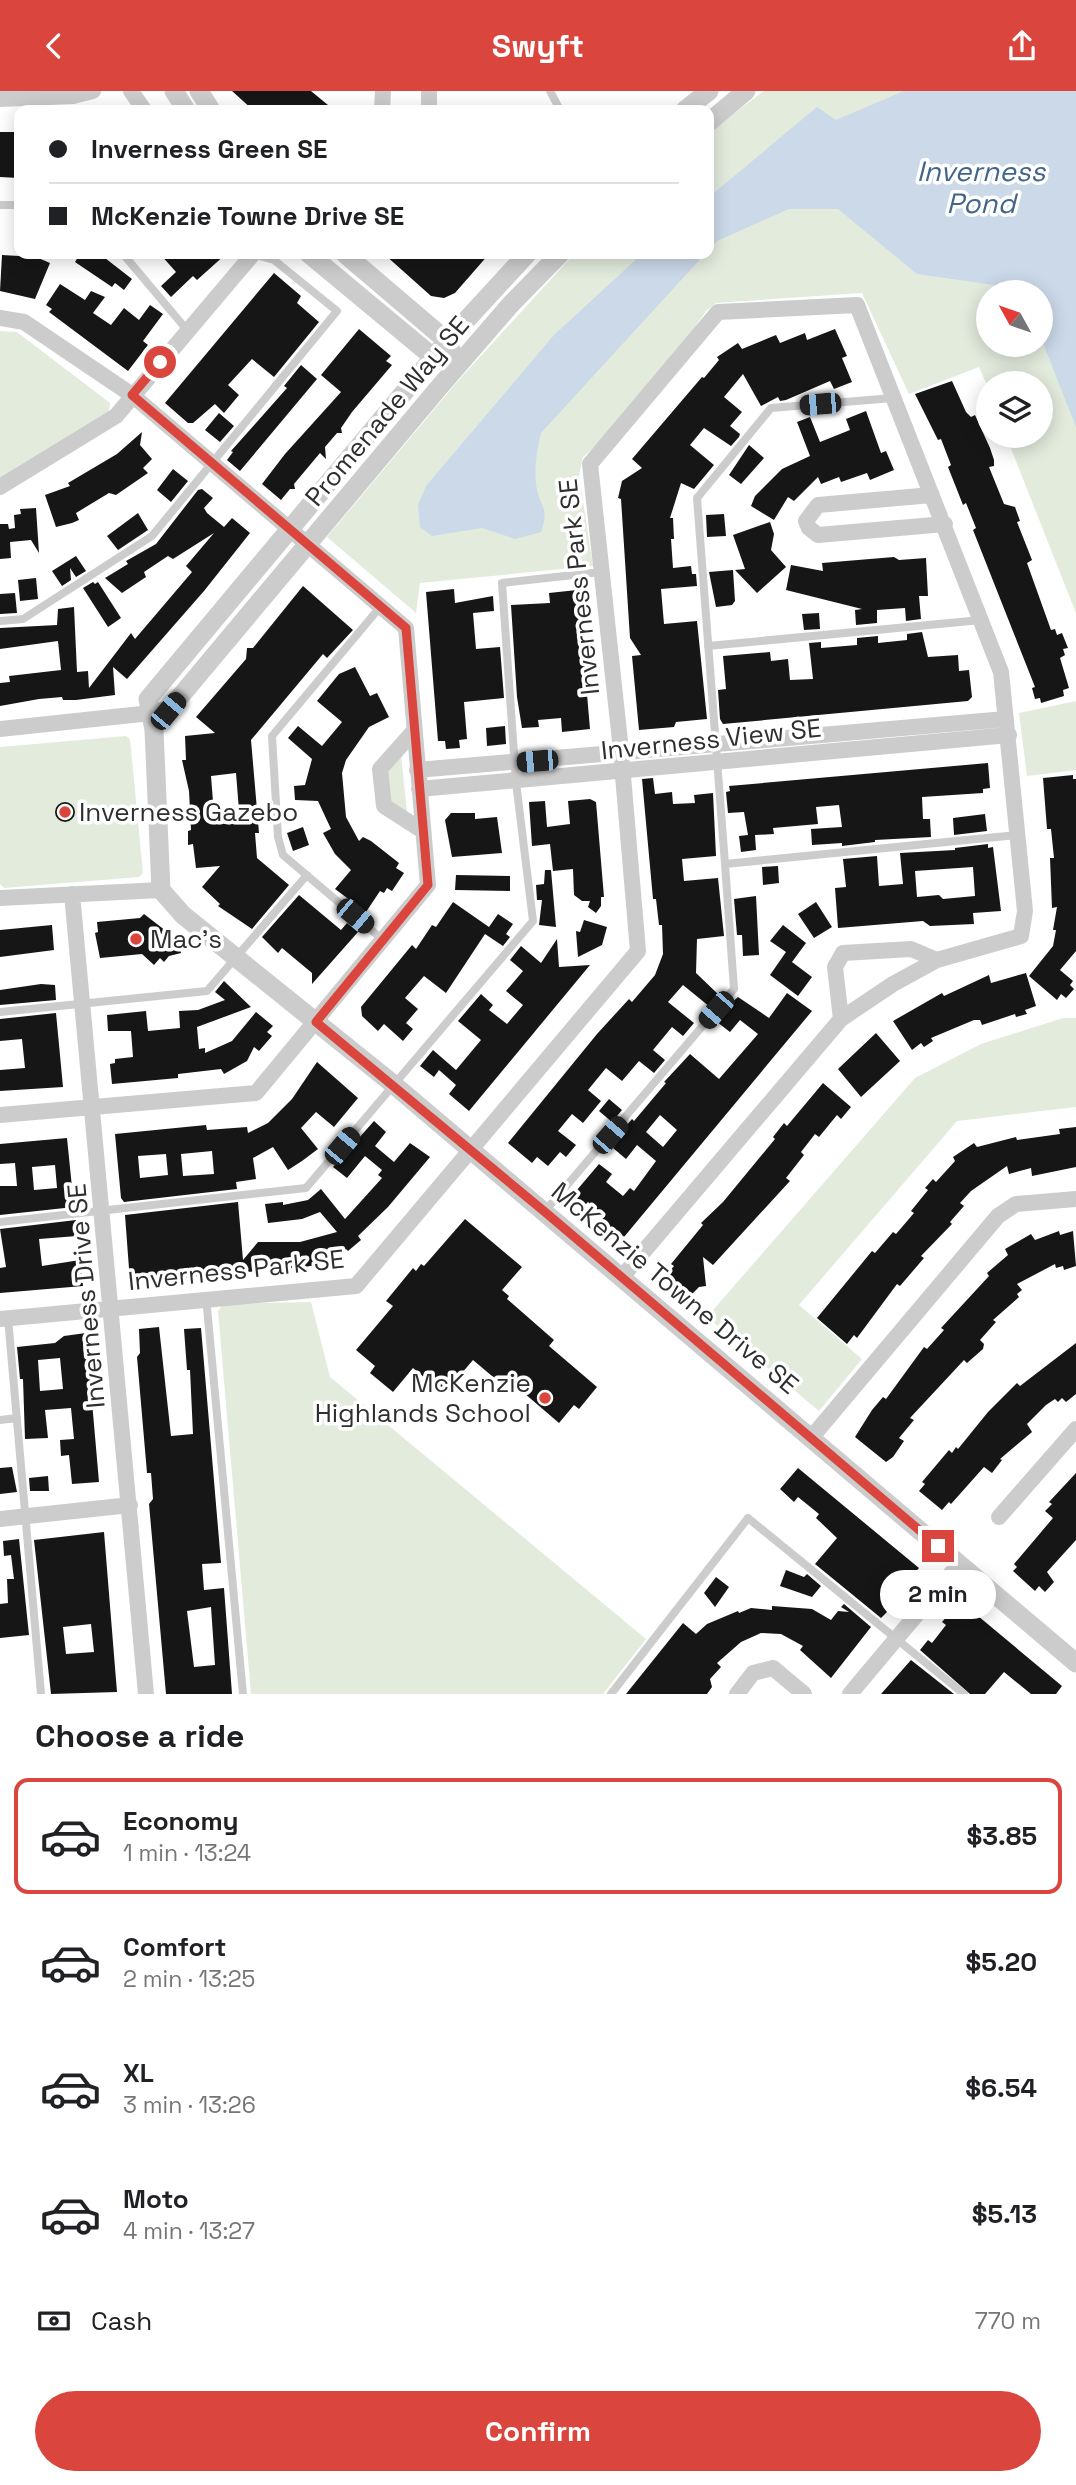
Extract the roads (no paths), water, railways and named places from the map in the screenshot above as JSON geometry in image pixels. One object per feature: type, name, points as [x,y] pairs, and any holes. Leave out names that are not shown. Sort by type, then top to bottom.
[{"type":"street","points":[[0,99],[74,96],[93,91]]},
{"type":"street","points":[[691,105],[709,91]]},
{"type":"street","points":[[714,118],[746,91]]},
{"type":"street","points":[[0,487],[116,416],[249,259]]},
{"type":"street","points":[[315,259],[433,357],[458,366]]},
{"type":"street","points":[[351,259],[447,341],[458,366]]},
{"type":"street","name":"Promenade Way SE","points":[[522,259],[433,357],[148,699],[151,713],[168,711],[511,304],[555,259]]},
{"type":"street","name":"Inverness Park SE","points":[[4,1319],[206,1297],[356,1286],[470,1151],[638,951],[621,754],[590,464],[718,312],[857,305],[945,524],[1001,673],[1026,911],[1021,936],[937,960],[893,984],[841,1019],[621,1277]]},
{"type":"street","points":[[0,318],[24,322],[132,395],[406,628],[428,885],[256,1093],[0,1115]]},
{"type":"street","points":[[932,495],[818,505],[806,521],[809,528],[818,535],[945,524]]},
{"type":"street","points":[[0,729],[151,713],[160,890],[0,898]]},
{"type":"street","name":"Inverness View SE","points":[[417,770],[715,744],[1008,727]]},
{"type":"street","name":"Inverness View SE","points":[[419,789],[622,773],[1008,727]]},
{"type":"street","points":[[413,732],[380,769],[382,794],[384,806],[423,831]]},
{"type":"street","name":"McKenzie Towne Drive SE","points":[[160,890],[183,915],[393,1084],[1076,1663]]},
{"type":"street","name":"Inverness Drive SE","points":[[72,894],[146,1694]]},
{"type":"street","points":[[841,1019],[835,967],[843,953],[911,949],[937,960]]},
{"type":"street","points":[[811,1438],[998,1216],[1016,1204],[1076,1199]]},
{"type":"street","points":[[999,1517],[1076,1429]]},
{"type":"street","points":[[0,1519],[130,1505]]},
{"type":"street","points":[[850,1694],[959,1564]]},
{"type":"street","points":[[737,1694],[753,1673],[774,1668],[804,1694]]},
{"type":"lane","points":[[127,259],[187,330]]},
{"type":"lane","points":[[0,621],[23,619],[152,536],[337,311],[270,259]]},
{"type":"lane","points":[[545,1212],[734,989],[697,498],[771,408],[893,398]]},
{"type":"lane","points":[[0,1222],[103,1213],[306,1188],[533,921],[516,782],[502,583],[601,572]]},
{"type":"lane","points":[[381,606],[272,736],[278,837],[283,855],[383,940]]},
{"type":"lane","points":[[708,646],[982,620]]},
{"type":"lane","points":[[724,864],[1017,835]]},
{"type":"lane","points":[[0,1013],[207,992],[307,875]]},
{"type":"lane","points":[[206,1297],[243,1694]]},
{"type":"lane","points":[[4,1319],[27,1517],[41,1694]]},
{"type":"lane","points":[[0,1420],[17,1418]]},
{"type":"lane","points":[[611,1694],[748,1518],[964,1694]]},
{"type":"water","name":"Inverness Pond","points":[[904,91],[1076,91],[1076,427],[1048,357],[1054,357],[1054,280],[976,280],[976,282],[917,274],[838,209],[789,209],[714,244],[714,193],[817,107],[836,120]]},
{"type":"water","points":[[637,259],[700,259],[541,433],[535,471],[537,492],[544,511],[541,532],[515,539],[482,528],[432,536],[420,527],[418,505],[426,486],[554,335]]},
{"type":"place","name":"Inverness Gazebo","points":[[65,812]]},
{"type":"place","name":"Mac's","points":[[136,939]]},
{"type":"place","name":"McKenzie Highlands School","points":[[545,1398]]}]
